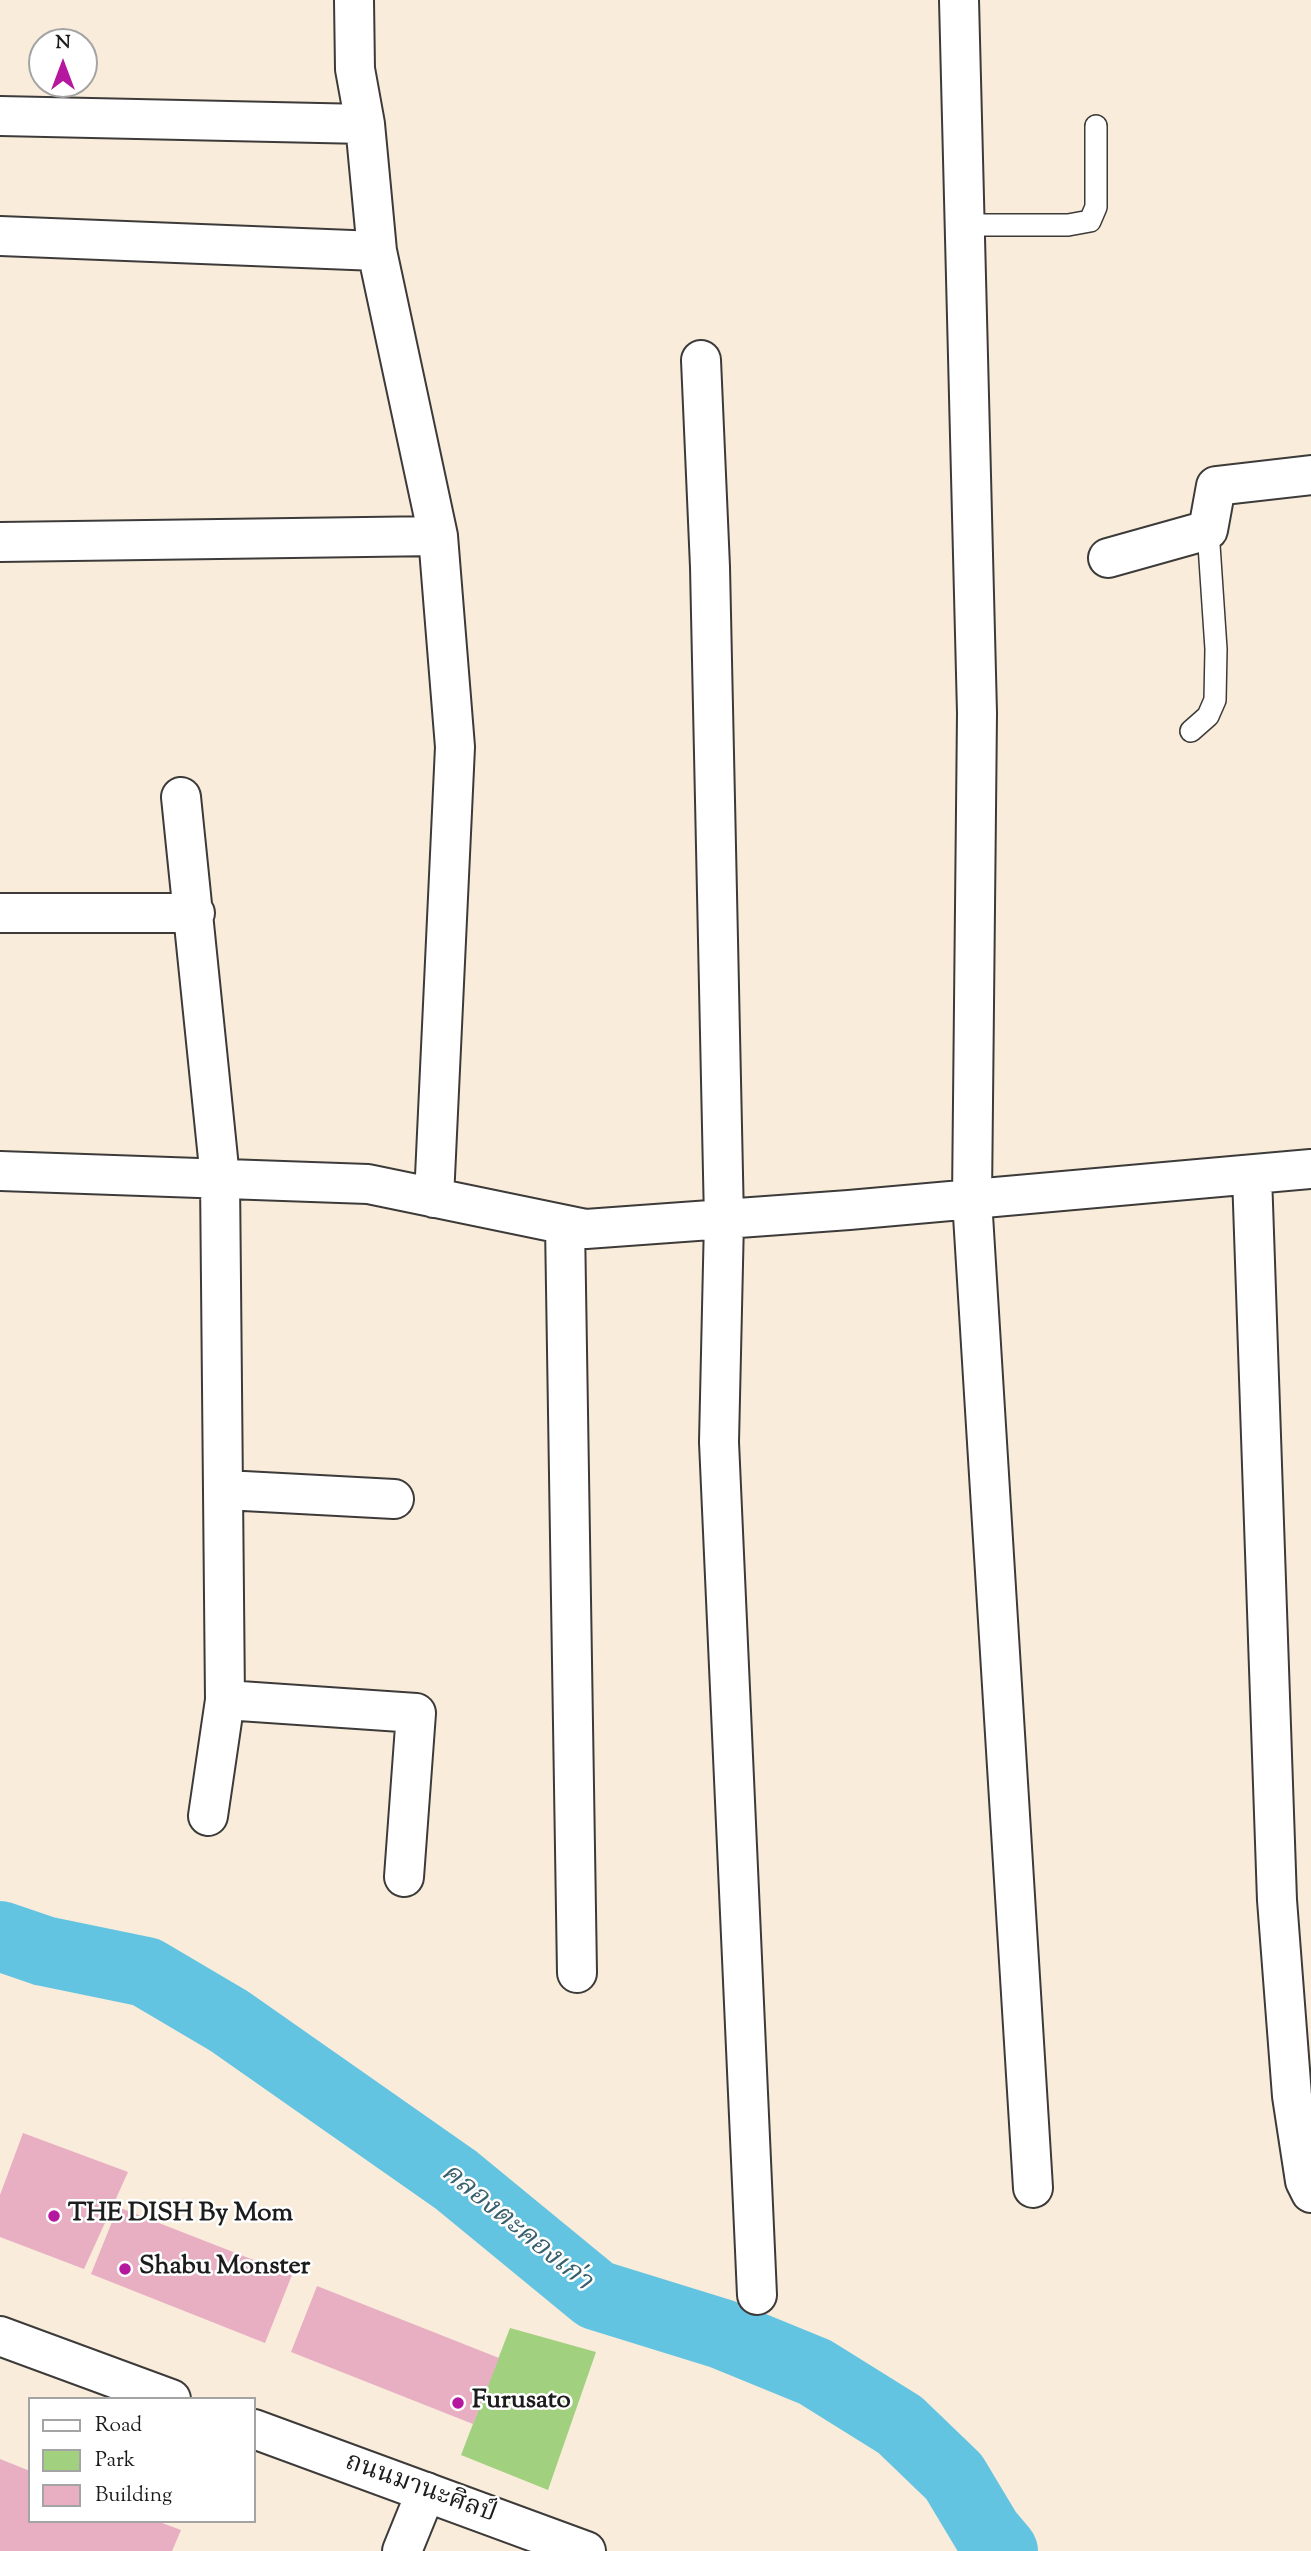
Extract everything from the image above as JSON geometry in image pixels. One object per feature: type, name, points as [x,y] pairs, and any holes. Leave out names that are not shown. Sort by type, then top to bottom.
[{"type":"street","points":[[354,0],[355,69],[365,124],[377,251],[438,536],[455,747],[435,1198]]},
{"type":"street","points":[[959,0],[976,713],[972,1199],[1033,2189]]},
{"type":"street","points":[[0,116],[365,124]]},
{"type":"street","points":[[0,236],[377,251]]},
{"type":"street","points":[[701,360],[710,567],[724,1220],[719,1442],[757,2295]]},
{"type":"street","points":[[1108,558],[1208,530],[1216,486],[1311,475]]},
{"type":"street","points":[[0,542],[438,536]]},
{"type":"street","points":[[181,797],[195,913],[220,1178],[225,1700],[208,1816]]},
{"type":"street","points":[[0,913],[195,913]]},
{"type":"street","points":[[0,1171],[368,1184],[586,1229],[724,1220],[1311,1169]]},
{"type":"street","points":[[1252,1175],[1277,1900],[1292,2096],[1305,2181],[1311,2193]]},
{"type":"street","points":[[565,1225],[577,1973]]},
{"type":"street","points":[[225,1490],[394,1499]]},
{"type":"street","points":[[225,1700],[416,1713],[404,1877]]},
{"type":"street","points":[[0,2336],[166,2397]]},
{"type":"street","name":"ถนนมานะศิลป์","points":[[256,2430],[586,2551]]},
{"type":"street","points":[[402,2551],[426,2492]]},
{"type":"lane","points":[[964,225],[1068,225],[1090,222],[1096,207],[1096,126]]},
{"type":"lane","points":[[1191,731],[1208,716],[1214,700],[1216,649],[1208,530]]},
{"type":"green space","points":[[510,2328],[596,2352],[548,2490],[461,2455]]},
{"type":"building","name":"THE DISH By Mom","points":[[23,2133],[128,2172],[84,2269],[0,2237],[0,2195]]},
{"type":"building","points":[[118,2207],[292,2275],[265,2343],[91,2274]]},
{"type":"building","points":[[317,2286],[499,2358],[473,2424],[291,2352]]},
{"type":"building","points":[[0,2459],[28,2470],[28,2523],[162,2523],[181,2530],[172,2551],[0,2551]]},
{"type":"waterway","name":"คลองตะคองเก่า","points":[[0,1936],[44,1951],[146,1972],[229,2021],[456,2180],[596,2295],[722,2334],[815,2372],[900,2425],[954,2477],[987,2532],[1003,2551]]},
{"type":"place","name":"THE DISH By Mom","points":[[54,2216]]},
{"type":"place","name":"Shabu Monster","points":[[125,2269]]},
{"type":"place","name":"Furusato","points":[[458,2403]]}]
